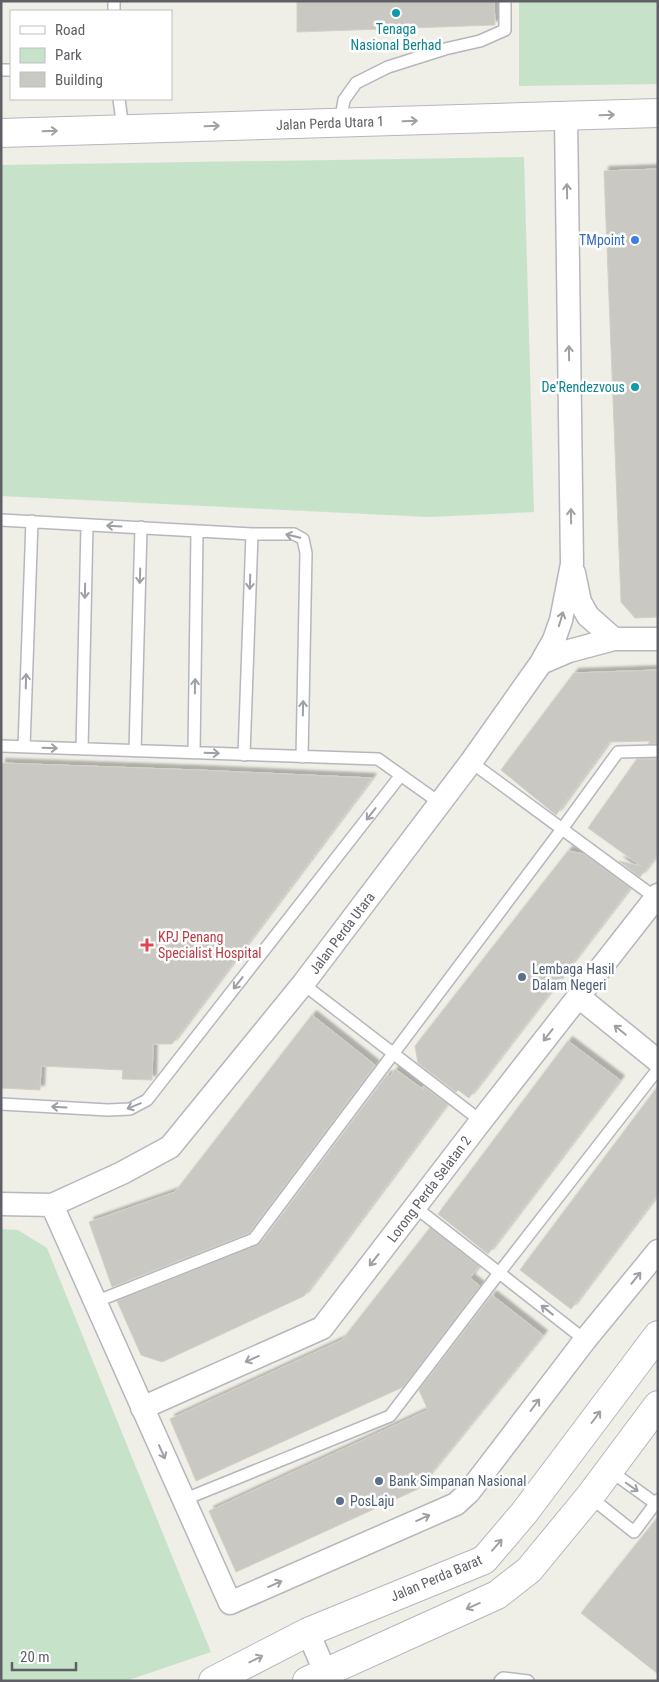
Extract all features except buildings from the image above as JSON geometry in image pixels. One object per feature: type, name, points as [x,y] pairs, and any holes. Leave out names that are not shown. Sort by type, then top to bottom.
[{"type":"street","name":"Jalan Perda Utara 1","points":[[1,133],[658,113]]},
{"type":"street","points":[[566,116],[572,564],[580,602],[588,616],[614,639]]},
{"type":"street","points":[[541,663],[554,640],[561,620],[572,564]]},
{"type":"street","name":"Jalan Perda Utara","points":[[1,1204],[52,1205],[122,1173],[170,1148],[303,984],[471,762],[541,663],[569,650],[614,639],[658,639]]},
{"type":"street","name":"Lorong Perda Selatan 2","points":[[142,1408],[322,1328],[657,896]]},
{"type":"street","points":[[579,997],[658,1061]]},
{"type":"street","points":[[52,1205],[230,1603],[456,1504],[469,1492],[585,1340],[658,1251]]},
{"type":"street","name":"Jalan Perda Barat","points":[[213,1681],[308,1632],[484,1560],[524,1514],[658,1335]]},
{"type":"street","points":[[308,1632],[320,1678],[497,1595],[529,1570],[590,1496],[658,1405]]},
{"type":"street","points":[[524,1514],[553,1540]]},
{"type":"lane","points":[[340,123],[344,100],[356,83],[388,67],[445,49],[480,41],[505,30],[505,1]]},
{"type":"lane","points":[[119,100],[123,129]]},
{"type":"lane","points":[[1,520],[252,534],[294,534],[303,539],[306,553],[302,757]]},
{"type":"lane","points":[[24,747],[32,521]]},
{"type":"lane","points":[[82,749],[87,524]]},
{"type":"lane","points":[[135,751],[141,528]]},
{"type":"lane","points":[[194,753],[197,531]]},
{"type":"lane","points":[[244,755],[252,534]]},
{"type":"lane","points":[[1,746],[378,759],[440,803]]},
{"type":"lane","points":[[95,1302],[254,1239],[618,752],[658,751]]},
{"type":"lane","points":[[471,762],[657,896]]},
{"type":"lane","points":[[1,1104],[108,1110],[130,1109],[147,1100],[401,776]]},
{"type":"lane","points":[[303,984],[481,1121]]},
{"type":"lane","points":[[183,1500],[390,1416],[658,1069]]},
{"type":"lane","points":[[415,1207],[585,1340]]},
{"type":"lane","points":[[590,1496],[634,1532],[656,1502],[609,1470]]},
{"type":"lane","points":[[500,1681],[503,1678],[528,1681]]},
{"type":"green space","points":[[519,1],[658,1],[658,84],[519,86]]},
{"type":"green space","points":[[524,157],[534,512],[429,517],[1,496],[1,165]]},
{"type":"green space","points":[[1,1229],[18,1230],[47,1248],[211,1652],[126,1681],[1,1681]]},
{"type":"place","name":"Tenaga Nasional Berhad","points":[[396,13]]},
{"type":"place","name":"TMpoint","points":[[635,240]]},
{"type":"place","name":"De'Rendezvous","points":[[635,387]]},
{"type":"place","name":"KPJ Penang Specialist Hospital","points":[[147,945]]},
{"type":"place","name":"Lembaga Hasil Dalam Negeri","points":[[522,977]]},
{"type":"place","name":"Bank Simpanan Nasional","points":[[379,1481]]},
{"type":"place","name":"PosLaju","points":[[340,1501]]}]
